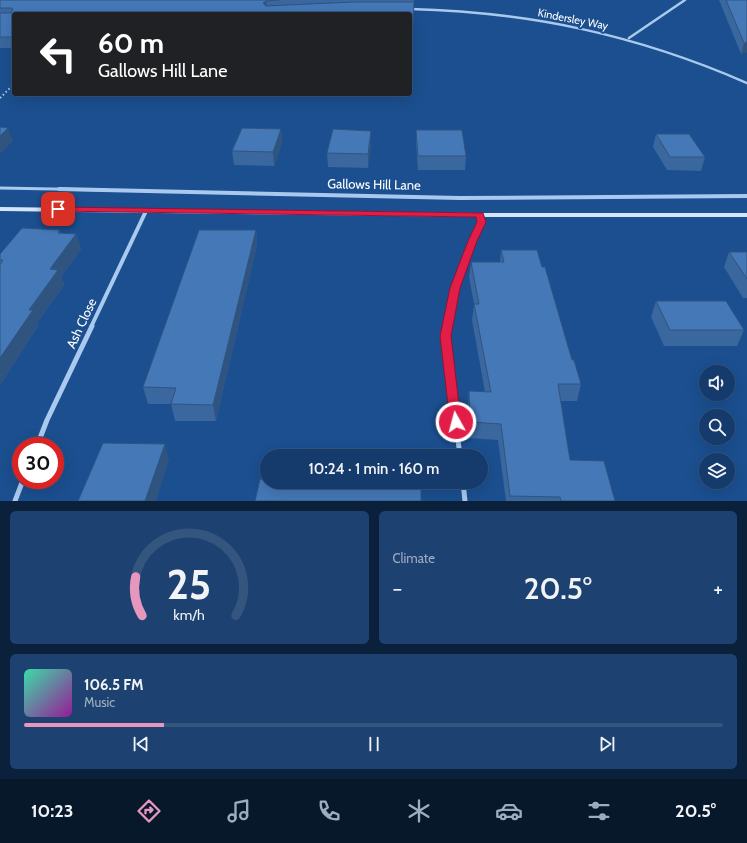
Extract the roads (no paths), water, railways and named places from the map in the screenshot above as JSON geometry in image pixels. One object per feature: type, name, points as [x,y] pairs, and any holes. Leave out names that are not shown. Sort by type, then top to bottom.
[{"type":"street","points":[[629,38],[684,0]]},
{"type":"street","name":"Kindersley Way","points":[[408,9],[497,14],[629,38],[687,57],[747,82]]},
{"type":"street","name":"Gallows Hill Lane","points":[[0,188],[475,198],[747,196]]},
{"type":"street","points":[[0,209],[480,215],[747,215]]},
{"type":"street","name":"Ash Close","points":[[40,437],[47,420],[146,211]]},
{"type":"street","points":[[459,449],[445,336],[455,288],[472,241],[481,222],[480,215]]},
{"type":"street","points":[[15,501],[20,489]]},
{"type":"street","points":[[464,489],[465,501]]}]
